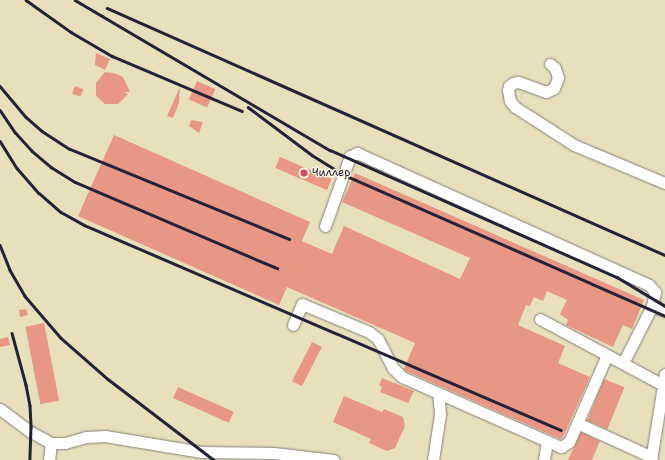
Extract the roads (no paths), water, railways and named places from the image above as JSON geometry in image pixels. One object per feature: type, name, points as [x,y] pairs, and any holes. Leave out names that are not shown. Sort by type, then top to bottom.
[{"type":"street","points":[[550,64],[555,68],[558,78],[554,88],[546,92],[518,82],[513,83],[509,86],[508,90],[510,101],[515,107],[574,145],[665,183]]},
{"type":"street","points":[[325,226],[342,174],[350,156],[357,153],[648,285],[655,292],[652,306],[623,363]]},
{"type":"street","points":[[293,325],[302,304],[369,332],[378,339],[399,374],[438,393],[547,441],[564,446],[568,442],[577,423],[607,355]]},
{"type":"street","points":[[652,306],[665,311]]},
{"type":"street","points":[[540,319],[623,363],[664,380],[661,425],[651,458],[577,423]]},
{"type":"street","points":[[432,460],[440,414],[438,393]]},
{"type":"street","points":[[0,409],[31,432],[51,443],[66,443],[90,436],[105,436],[202,452],[274,453],[334,460]]},
{"type":"street","points":[[544,460],[547,441]]},
{"type":"street","points":[[49,460],[51,443]]},
{"type":"railway","points":[[26,0],[71,32],[112,56],[242,111]]},
{"type":"railway","points":[[75,0],[330,150],[617,277],[665,306]]},
{"type":"railway","points":[[107,8],[665,255]]},
{"type":"railway","points":[[0,86],[26,117],[42,131],[70,149],[289,239]]},
{"type":"railway","points":[[248,107],[312,155],[342,174],[665,316]]},
{"type":"railway","points":[[0,110],[15,132],[32,151],[51,167],[75,182],[277,268]]},
{"type":"railway","points":[[0,141],[17,168],[39,193],[61,212],[84,225],[561,430]]},
{"type":"railway","points":[[0,245],[10,270],[25,296],[61,338],[108,379],[214,460]]},
{"type":"railway","points":[[12,333],[30,406],[30,460]]},
{"type":"place","name":"Чиллер","points":[[304,173]]}]
